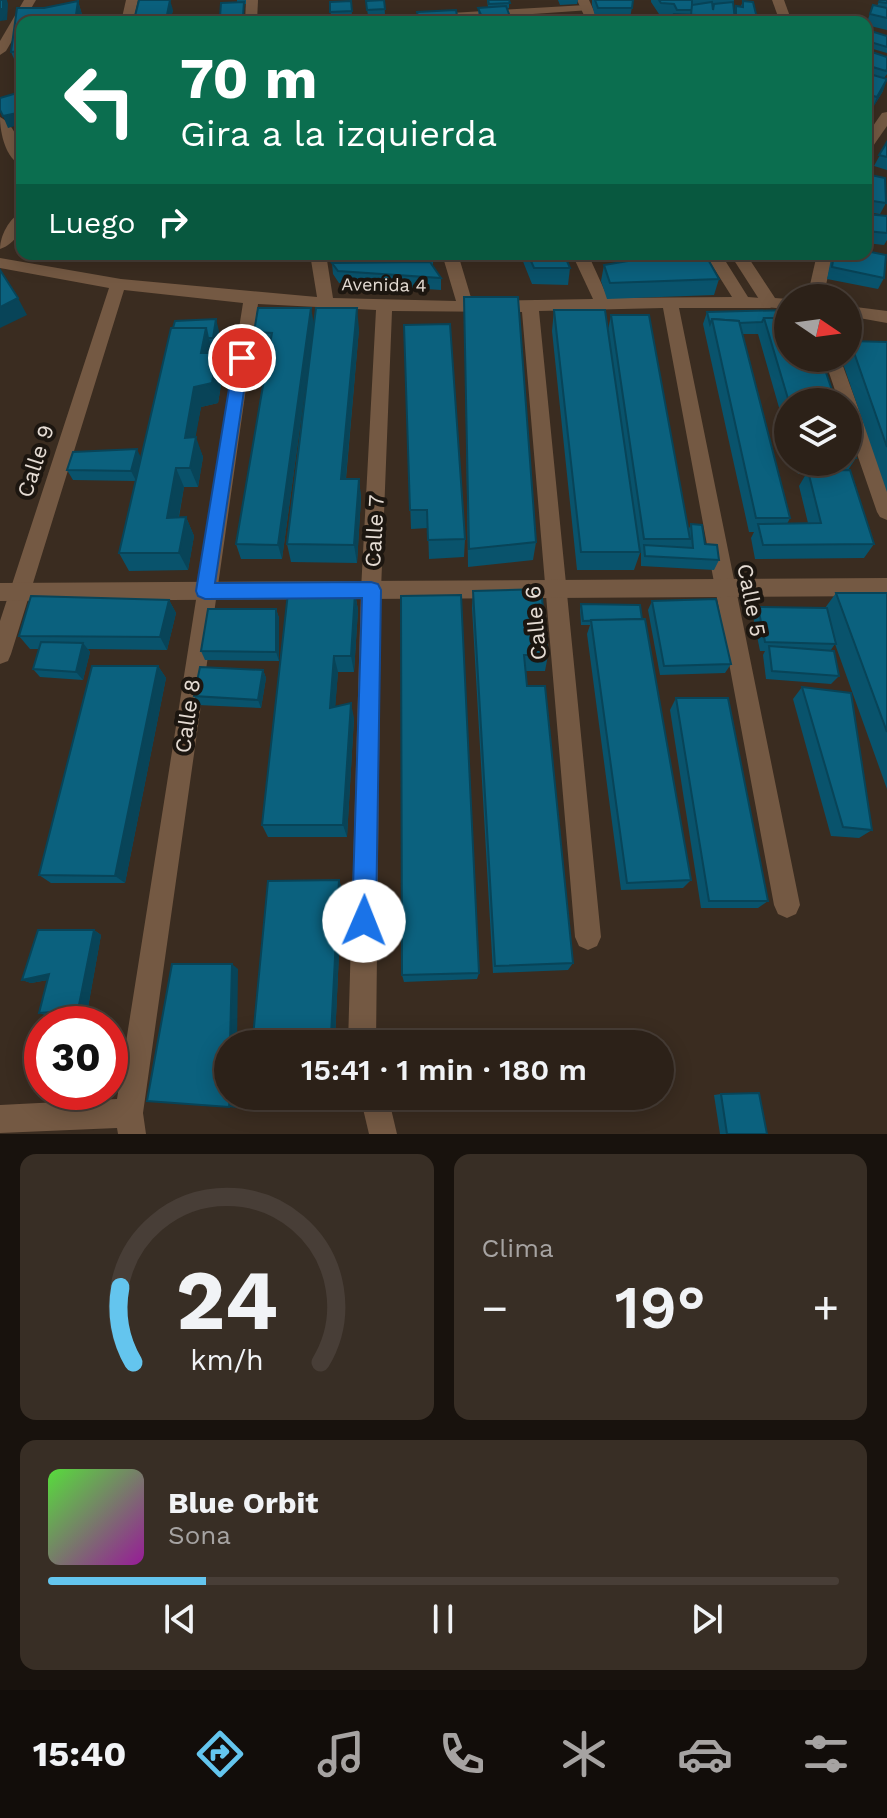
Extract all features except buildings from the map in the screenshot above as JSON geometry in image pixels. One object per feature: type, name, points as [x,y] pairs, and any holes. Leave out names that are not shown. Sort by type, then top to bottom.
[{"type":"street","points":[[488,16],[584,4]]},
{"type":"street","points":[[401,16],[418,13],[450,16]]},
{"type":"street","points":[[0,51],[16,24]]},
{"type":"street","points":[[872,137],[887,116]]},
{"type":"street","points":[[0,121],[16,151]]},
{"type":"street","points":[[0,244],[16,226]]},
{"type":"street","points":[[319,260],[326,304]]},
{"type":"street","points":[[452,260],[466,306]]},
{"type":"street","points":[[583,260],[603,304]]},
{"type":"street","points":[[717,260],[743,302]]},
{"type":"street","points":[[742,260],[770,303]]},
{"type":"street","points":[[818,284],[824,260]]},
{"type":"street","name":"Avenida 4","points":[[0,263],[47,275],[118,284],[251,300],[326,304],[774,303]]},
{"type":"street","name":"Calle 9","points":[[0,654],[9,592],[118,284]]},
{"type":"street","name":"Calle 8","points":[[130,1124],[205,591],[251,300]]},
{"type":"street","name":"Calle 5","points":[[670,304],[787,905]]},
{"type":"street","name":"Calle 7","points":[[362,1030],[371,590],[384,305]]},
{"type":"street","name":"Calle 6","points":[[530,306],[588,937]]},
{"type":"street","points":[[862,313],[887,317]]},
{"type":"street","points":[[862,441],[887,512]]},
{"type":"street","points":[[9,592],[887,587]]},
{"type":"street","points":[[377,1110],[383,1134]]},
{"type":"street","points":[[0,1119],[130,1124]]},
{"type":"route","points":[[242,358],[205,591],[371,590],[364,921]]}]
